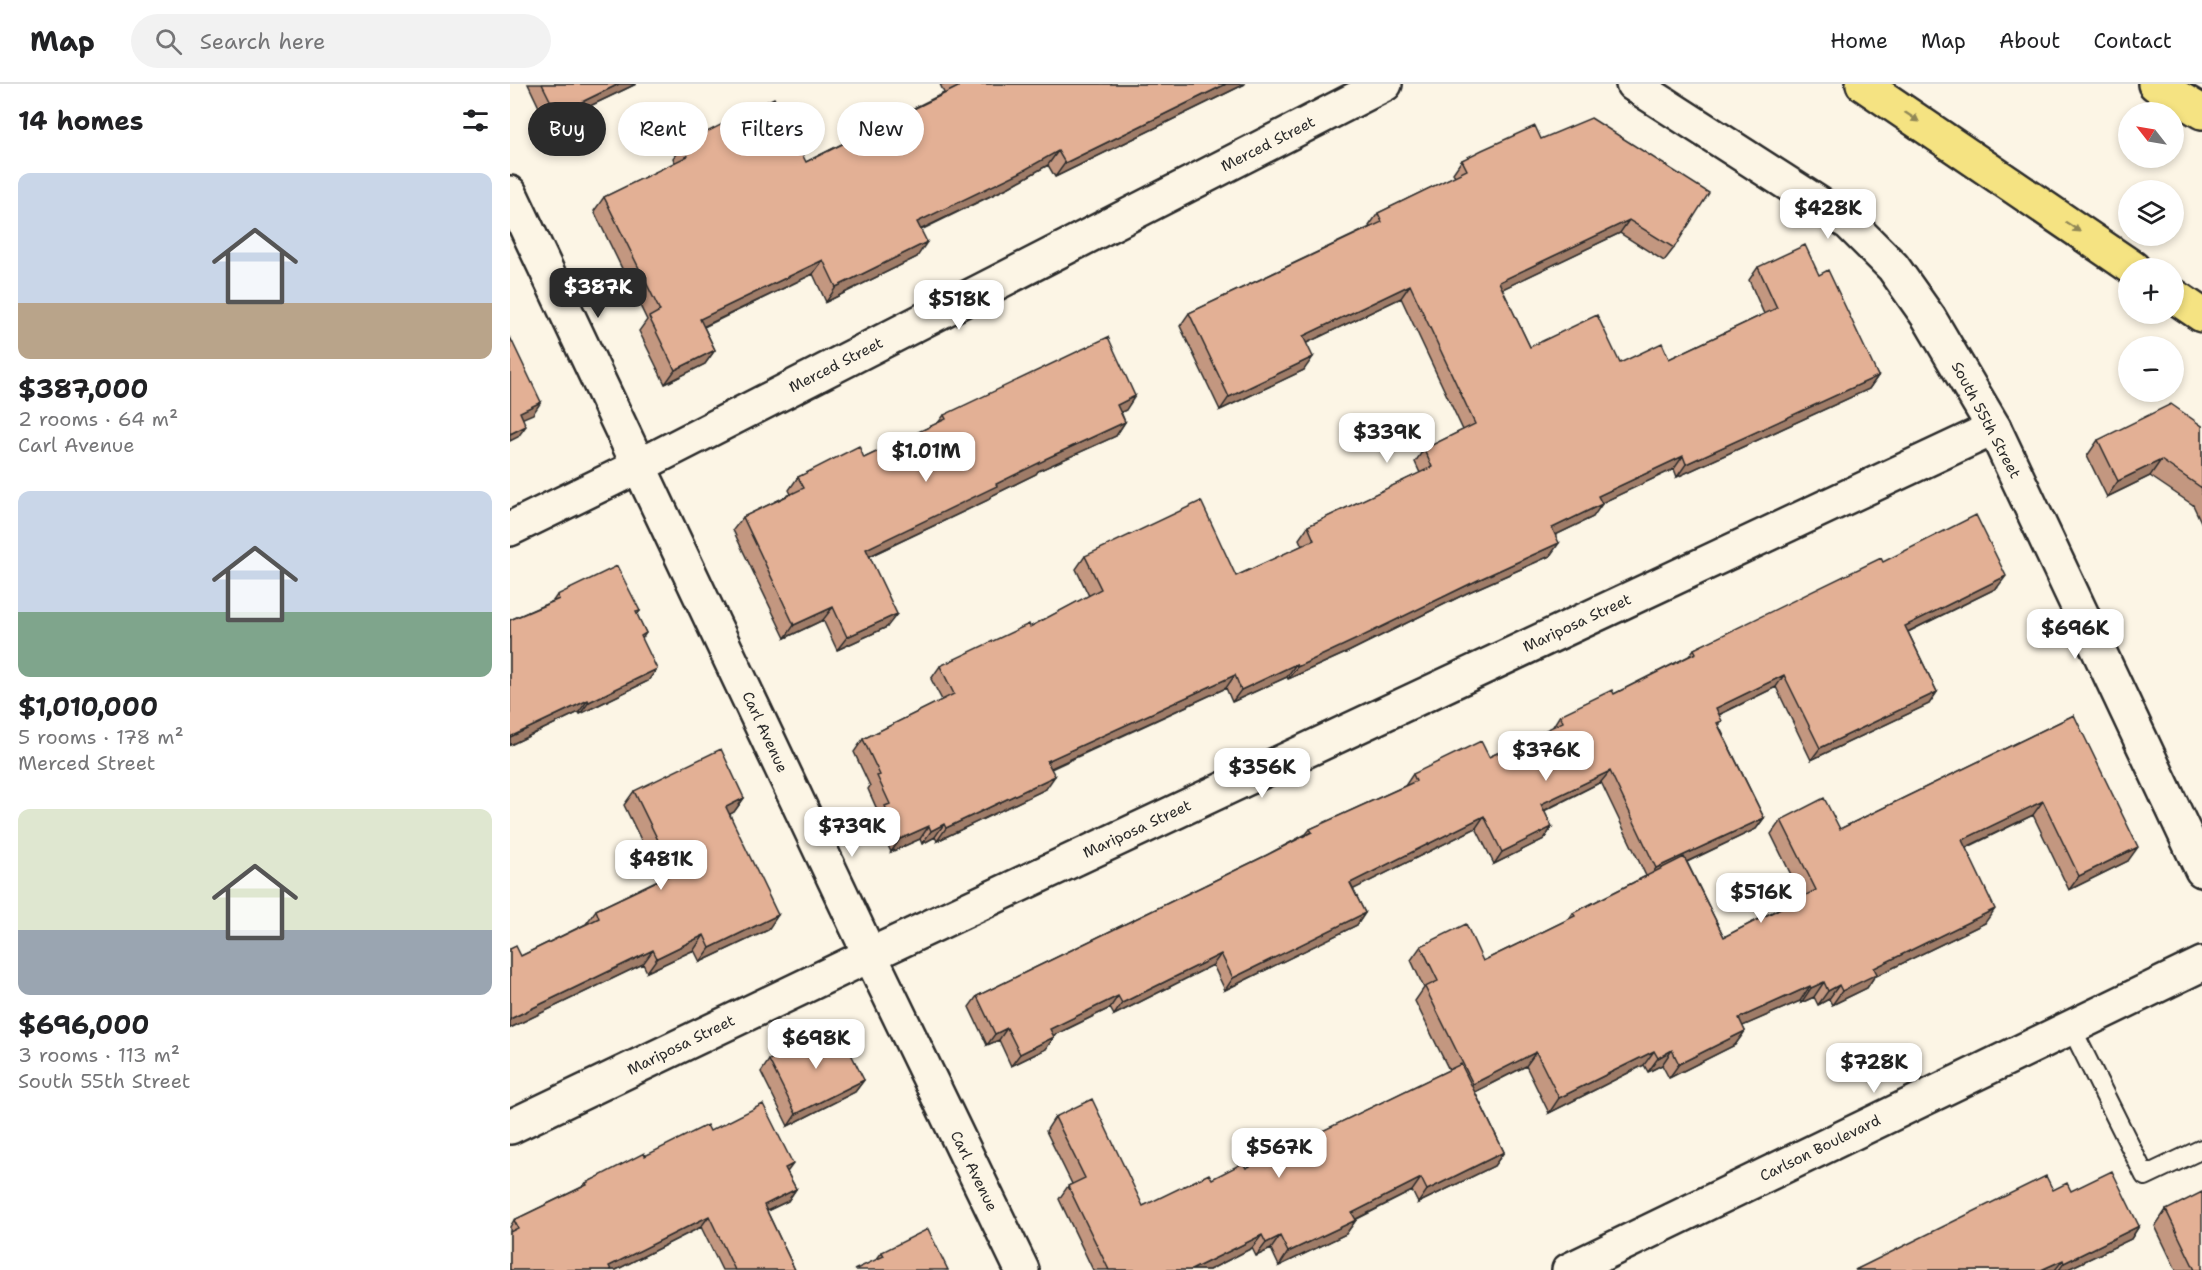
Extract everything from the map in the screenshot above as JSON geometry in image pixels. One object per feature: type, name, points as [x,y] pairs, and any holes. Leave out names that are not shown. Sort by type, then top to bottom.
[{"type":"highway","points":[[1863,84],[2118,258]]},
{"type":"highway","points":[[2155,84],[2202,112]]},
{"type":"highway","points":[[2184,303],[2202,315]]},
{"type":"street","name":"Merced Street","points":[[510,529],[639,466],[1385,84]]},
{"type":"street","name":"South 55th Street","points":[[1633,84],[1849,223],[1893,267],[1929,318],[1994,428],[2202,870]]},
{"type":"street","name":"Carl Avenue","points":[[510,193],[870,955],[1022,1270]]},
{"type":"street","name":"Mariposa Street","points":[[510,1127],[870,955],[1994,428]]},
{"type":"street","name":"Carlson Boulevard","points":[[1569,1270],[2202,964]]},
{"type":"lane","points":[[2070,1027],[2145,1176],[2202,1149]]},
{"type":"building","points":[[542,84],[619,84],[582,102],[551,102]]},
{"type":"building","points":[[957,84],[1226,84],[1065,163],[1058,151],[1019,173],[917,222],[927,242],[836,287],[823,260],[700,319],[715,350],[675,370],[649,317],[660,311],[604,197],[688,156],[708,156],[708,131],[720,125],[720,156],[803,156],[806,162],[818,156],[825,156],[825,153],[837,147],[837,156],[924,156],[924,104],[958,87]]},
{"type":"building","points":[[1591,118],[1709,193],[1674,248],[1629,220],[1499,282],[1530,347],[1597,315],[1620,363],[1662,343],[1669,359],[1777,308],[1758,267],[1805,245],[1819,275],[1828,270],[1878,376],[1686,464],[1683,456],[1598,496],[1602,504],[1552,528],[1559,543],[1359,638],[1241,690],[1235,675],[1047,761],[1055,776],[946,828],[944,824],[931,831],[929,826],[900,839],[885,806],[890,804],[877,776],[880,775],[863,739],[954,694],[940,666],[1029,624],[1030,627],[1101,589],[1085,556],[1201,501],[1236,576],[1314,540],[1308,526],[1432,467],[1424,449],[1475,424],[1410,285],[1303,336],[1313,357],[1229,397],[1189,313],[1382,222],[1378,213],[1467,170],[1462,160],[1482,150],[1535,126],[1541,139]]},
{"type":"building","points":[[510,337],[541,402],[520,412],[526,426],[510,434]]},
{"type":"building","points":[[1108,337],[1135,396],[1117,405],[1125,422],[1045,459],[996,484],[997,486],[866,549],[897,614],[847,637],[833,607],[794,625],[743,517],[804,488],[798,477],[859,446],[864,458],[946,419],[944,415]]},
{"type":"building","points":[[2171,404],[2202,426],[2202,488],[2161,460],[2118,481],[2098,440]]},
{"type":"building","points":[[1976,515],[2006,576],[1905,626],[1937,692],[1820,748],[1784,675],[1716,708],[1722,721],[1717,723],[1764,818],[1656,868],[1610,771],[1541,804],[1552,827],[1502,852],[1484,816],[1350,883],[1365,913],[1233,978],[1221,954],[1122,1003],[1118,996],[1050,1029],[1054,1037],[1020,1054],[1007,1028],[995,1034],[977,996],[1267,855],[1312,832],[1310,829],[1416,781],[1413,774],[1481,741],[1489,757],[1563,722],[1560,715],[1612,690],[1614,694],[1696,653],[1694,649],[1881,558],[1883,562]]},
{"type":"building","points":[[617,566],[640,611],[636,612],[646,633],[641,636],[657,669],[510,737],[510,620],[559,599],[557,595]]},
{"type":"building","points":[[2074,715],[2138,847],[2079,876],[2043,801],[1962,840],[1995,909],[1874,968],[1877,974],[1842,991],[1839,985],[1828,991],[1824,982],[1811,988],[1810,986],[1739,1018],[1745,1031],[1679,1064],[1672,1050],[1658,1058],[1654,1051],[1559,1098],[1536,1052],[1473,1084],[1425,987],[1438,981],[1421,946],[1466,924],[1483,961],[1575,916],[1573,913],[1684,857],[1724,937],[1816,890],[1781,820],[1824,798],[1840,829]]},
{"type":"building","points":[[721,749],[744,798],[726,807],[778,915],[710,948],[704,935],[657,958],[653,950],[510,1019],[510,949],[516,946],[521,956],[599,918],[596,910],[674,873],[634,791]]},
{"type":"building","points":[[837,1026],[864,1080],[796,1114],[769,1060]]},
{"type":"building","points":[[1461,1064],[1504,1152],[1427,1190],[1421,1178],[1352,1213],[1356,1220],[1288,1252],[1280,1236],[1266,1243],[1262,1235],[1191,1270],[1109,1270],[1068,1186],[1085,1178],[1055,1117],[1092,1099],[1143,1206],[1209,1174],[1212,1179],[1243,1163],[1246,1168]]},
{"type":"building","points":[[763,1104],[793,1164],[785,1168],[796,1189],[764,1205],[795,1270],[735,1270],[709,1216],[609,1266],[611,1270],[510,1270],[510,1232],[518,1228],[514,1220],[587,1185],[586,1183],[644,1153],[645,1156],[707,1125],[710,1131]]},
{"type":"building","points":[[2112,1171],[2139,1226],[2064,1263],[2063,1260],[2041,1270],[1855,1270],[2046,1176],[2053,1190],[2067,1183],[2071,1191]]},
{"type":"building","points":[[2202,1192],[2202,1270],[2195,1270],[2166,1210]]},
{"type":"building","points":[[928,1229],[948,1270],[854,1270],[884,1256],[882,1252]]}]
